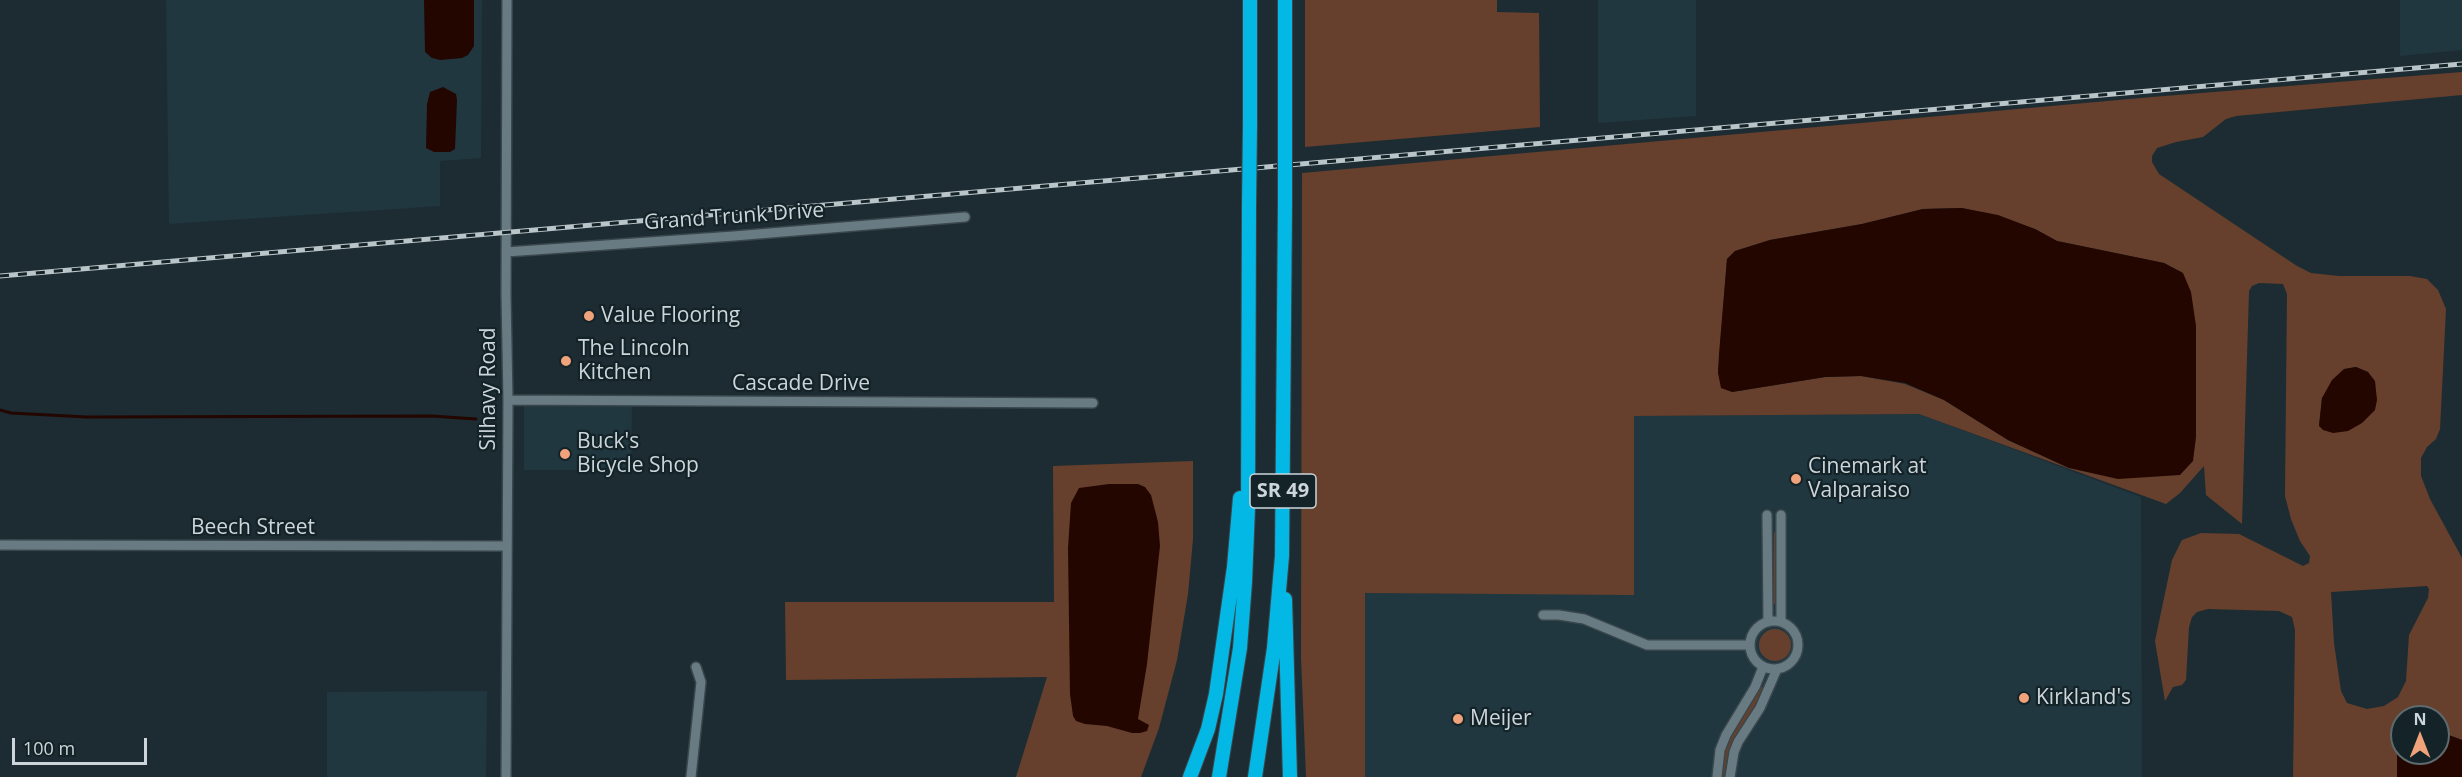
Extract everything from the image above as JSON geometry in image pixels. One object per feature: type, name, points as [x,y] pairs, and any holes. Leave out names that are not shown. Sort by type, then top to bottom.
[{"type":"highway","name":"SR 49","points":[[1219,777],[1240,648],[1248,508],[1250,0]]},
{"type":"highway","name":"SR 49","points":[[1255,777],[1274,648],[1282,556],[1285,0]]},
{"type":"highway","points":[[1190,777],[1208,729],[1216,694],[1234,567],[1248,433]]},
{"type":"highway","points":[[1282,556],[1286,610],[1290,777]]},
{"type":"street","name":"Silhavy Road","points":[[506,777],[507,0]]},
{"type":"street","name":"Grand Trunk Drive","points":[[506,252],[965,217]]},
{"type":"street","name":"Cascade Drive","points":[[508,400],[1093,404]]},
{"type":"street","points":[[1767,515],[1768,622]]},
{"type":"street","points":[[1781,515],[1781,622]]},
{"type":"street","name":"Beech Street","points":[[0,545],[506,546]]},
{"type":"street","points":[[1542,615],[1584,619],[1647,645],[1750,645]]},
{"type":"street","points":[[1730,777],[1738,741],[1760,708],[1777,669],[1792,661],[1798,645],[1793,630],[1781,622],[1768,622],[1756,629],[1750,645],[1754,658],[1763,666],[1777,669]]},
{"type":"street","points":[[1717,777],[1720,750],[1726,735],[1755,687],[1763,666]]},
{"type":"street","points":[[691,777],[701,682],[696,667]]},
{"type":"shaded area","points":[[166,0],[482,0],[481,158],[440,161],[440,206],[169,224]]},
{"type":"shaded area","points":[[424,0],[474,0],[474,46],[468,55],[462,58],[440,60],[432,58],[425,52]]},
{"type":"shaded area","points":[[1305,0],[1497,0],[1497,12],[1539,13],[1540,127],[1305,147]]},
{"type":"shaded area","points":[[1598,0],[1696,0],[1696,116],[1598,123]]},
{"type":"shaded area","points":[[2400,0],[2462,0],[2462,50],[2400,56]]},
{"type":"shaded area","points":[[2462,72],[2462,95],[2236,116],[2226,119],[2203,137],[2157,148],[2152,156],[2152,162],[2159,174],[2311,273],[2339,276],[2410,276],[2427,279],[2438,290],[2446,309],[2440,429],[2436,439],[2427,447],[2421,458],[2421,476],[2430,499],[2462,558],[2462,740],[2450,736],[2450,705],[2390,705],[2390,765],[2397,765],[2397,777],[2293,777],[2295,630],[2292,617],[2279,611],[2208,609],[2197,612],[2192,617],[2189,627],[2186,680],[2182,685],[2173,687],[2165,701],[2155,641],[2172,560],[2182,540],[2201,533],[2239,534],[2303,566],[2309,563],[2310,556],[2300,541],[2285,496],[2287,294],[2283,284],[2259,283],[2252,286],[2249,291],[2242,524],[2206,495],[2204,466],[2180,493],[2166,504],[1919,414],[1634,416],[1634,595],[1365,593],[1365,777],[1306,777],[1301,657],[1302,173],[2152,97]],"holes":[[[1962,208],[2035,229],[2057,241],[2164,263],[2183,273],[2196,437],[2069,468],[2008,440],[1944,400],[1905,384],[1861,376],[1825,377],[1732,392],[1718,373],[1727,259],[1735,251],[1770,240],[1862,224],[1923,209]],[[2356,367],[2368,372],[2377,400],[2319,426],[2322,398],[2345,369]],[[2427,586],[2428,598],[2409,635],[2406,681],[2398,697],[2384,706],[2367,709],[2347,703],[2341,691],[2334,643],[2331,592]]]},
{"type":"shaded area","points":[[443,87],[456,94],[455,149],[450,152],[434,152],[426,148],[427,104],[430,92]]},
{"type":"shaded area","points":[[1962,208],[1998,215],[2035,229],[2057,241],[2164,263],[2183,273],[2191,292],[2196,326],[2196,437],[2193,461],[2180,475],[2118,479],[2069,468],[2008,440],[1944,400],[1905,383],[1861,376],[1825,377],[1732,392],[1721,388],[1718,373],[1727,259],[1735,251],[1770,240],[1862,224],[1923,209]]},
{"type":"shaded area","points":[[2356,367],[2368,372],[2375,381],[2377,400],[2375,410],[2362,423],[2348,431],[2333,433],[2323,430],[2319,426],[2322,398],[2332,380],[2344,369]]},
{"type":"shaded area","points":[[524,405],[632,405],[631,470],[524,470]]},
{"type":"shaded area","points":[[1919,414],[2141,497],[2142,777],[1365,777],[1365,593],[1634,594],[1633,416]]},
{"type":"shaded area","points":[[1193,461],[1193,539],[1188,594],[1177,660],[1159,728],[1141,777],[1016,777],[1047,677],[786,680],[785,602],[1054,602],[1053,466]]},
{"type":"shaded area","points":[[1109,484],[1138,484],[1145,487],[1151,495],[1158,522],[1160,546],[1147,664],[1138,719],[1149,725],[1147,731],[1140,733],[1076,721],[1073,716],[1070,694],[1068,548],[1071,503],[1079,488]]},
{"type":"shaded area","points":[[1775,533],[1776,604],[1773,604]]},
{"type":"shaded area","points":[[1775,629],[1787,633],[1791,645],[1787,657],[1775,661],[1763,657],[1759,645],[1763,633]]},
{"type":"shaded area","points":[[1761,687],[1764,688],[1758,701],[1733,740],[1724,777],[1722,777],[1724,754],[1732,734]]},
{"type":"shaded area","points":[[487,691],[486,777],[327,777],[327,692]]},
{"type":"shaded area","points":[[2450,736],[2462,740],[2462,777],[2397,777],[2397,765],[2450,765]]},
{"type":"waterway","points":[[0,410],[11,413],[87,417],[432,416],[476,419]]},
{"type":"railway","points":[[0,276],[2462,64]]},
{"type":"place","name":"Value Flooring","points":[[589,316]]},
{"type":"place","name":"The Lincoln Kitchen","points":[[566,361]]},
{"type":"place","name":"Buck's Bicycle Shop","points":[[565,454]]},
{"type":"place","name":"Cinemark at Valparaiso","points":[[1796,479]]},
{"type":"place","name":"Kirkland's","points":[[2024,698]]},
{"type":"place","name":"Meijer","points":[[1458,719]]}]
